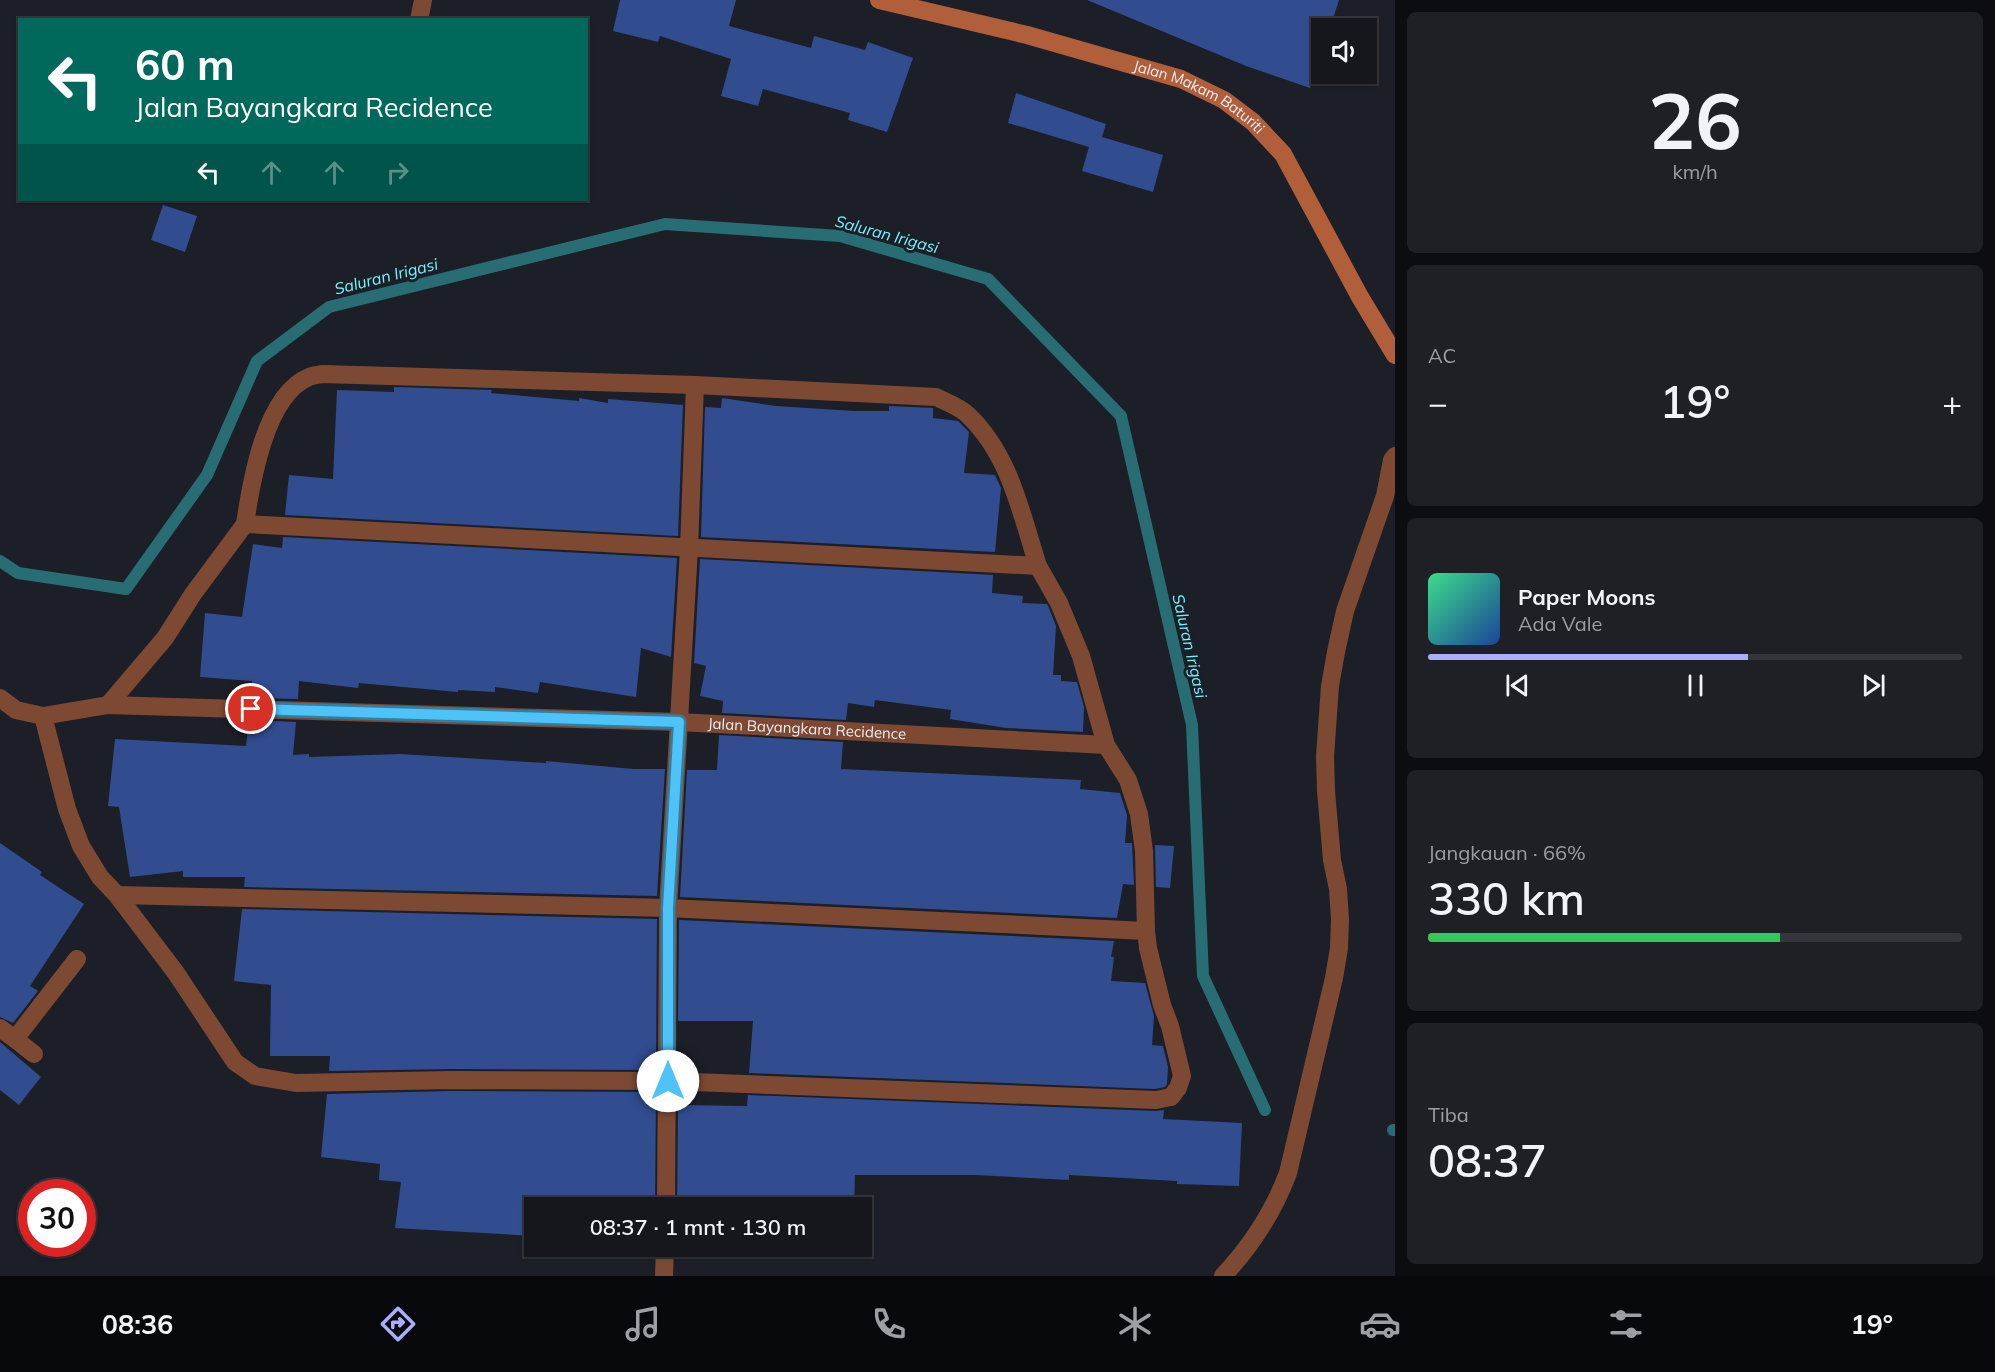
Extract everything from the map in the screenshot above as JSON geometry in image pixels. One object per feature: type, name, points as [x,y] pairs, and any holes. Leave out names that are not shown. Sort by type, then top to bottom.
[{"type":"street","points":[[419,18],[423,0]]},
{"type":"street","name":"Jalan Makam Baturiti","points":[[879,0],[1027,35],[1172,76],[1224,100],[1253,122],[1282,154],[1360,297],[1395,355]]},
{"type":"street","points":[[43,716],[67,808],[81,846],[100,877],[117,895],[176,973],[235,1062],[255,1076],[296,1083],[451,1080],[668,1081],[1156,1100],[1171,1097],[1179,1088],[1182,1076],[1170,1026],[1162,1005],[1146,931],[1144,851],[1139,814],[1128,780],[1106,745],[1081,656],[1059,603],[1038,566],[1006,468],[996,449],[967,414],[936,397],[695,385],[322,374],[308,377],[292,389],[270,422],[262,442],[252,481],[245,524],[193,594],[165,638],[108,705]]},
{"type":"street","points":[[666,1197],[668,908],[689,549],[695,385]]},
{"type":"street","points":[[1223,1276],[1243,1255],[1262,1229],[1277,1202],[1288,1173],[1334,978],[1339,948],[1340,919],[1326,791],[1325,756],[1330,686],[1345,610],[1379,514],[1392,460],[1395,456]]},
{"type":"street","points":[[245,524],[1038,566]]},
{"type":"street","name":"Jalan Bayangkara Recidence","points":[[0,698],[16,710],[43,716],[108,705],[679,722],[1106,745]]},
{"type":"street","points":[[117,895],[668,908],[1146,931]]},
{"type":"street","points":[[34,1054],[7,1033],[77,959]]},
{"type":"street","points":[[664,1276],[665,1257]]},
{"type":"building","points":[[620,0],[736,0],[729,26],[811,48],[814,36],[865,50],[868,42],[913,58],[887,132],[848,120],[850,113],[763,89],[758,106],[721,96],[731,59],[660,36],[658,42],[613,31]]},
{"type":"building","points":[[1087,0],[1339,0],[1333,18],[1311,18],[1310,88],[1246,66]]},
{"type":"building","points":[[1016,93],[1106,124],[1102,137],[1163,155],[1153,192],[1082,171],[1089,147],[1008,123]]},
{"type":"building","points":[[163,205],[197,216],[185,252],[151,240]]},
{"type":"building","points":[[394,387],[492,390],[491,393],[579,401],[579,398],[608,403],[608,399],[683,405],[678,536],[285,515],[289,475],[333,479],[337,390],[394,392]]},
{"type":"building","points":[[722,398],[776,406],[854,411],[889,411],[889,406],[933,408],[933,418],[958,421],[969,432],[964,473],[995,475],[1001,488],[995,552],[701,537],[705,407],[721,408]]},
{"type":"building","points":[[283,537],[677,558],[671,657],[641,648],[636,697],[540,682],[538,693],[495,687],[495,692],[458,690],[458,692],[359,683],[358,688],[299,681],[298,699],[251,698],[252,681],[200,677],[205,613],[242,617],[253,544],[282,548]]},
{"type":"building","points":[[700,559],[993,575],[992,593],[1023,596],[1022,603],[1047,604],[1056,626],[1053,675],[1061,675],[1061,681],[1077,682],[1084,707],[1083,732],[1006,728],[950,719],[951,710],[875,700],[874,707],[848,703],[846,720],[722,713],[723,701],[700,696],[706,666],[694,663]]},
{"type":"building","points":[[249,720],[296,722],[293,755],[309,754],[309,757],[400,754],[546,763],[546,761],[633,769],[665,769],[657,896],[244,887],[245,877],[183,877],[183,871],[130,877],[119,807],[108,806],[115,739],[246,746]]},
{"type":"building","points":[[719,735],[843,742],[841,769],[1081,780],[1080,789],[1120,793],[1127,815],[1125,843],[1132,843],[1134,885],[1123,884],[1117,918],[680,897],[687,770],[717,770]]},
{"type":"building","points":[[0,843],[42,872],[40,875],[84,904],[30,986],[38,991],[13,1023],[0,1017]]},
{"type":"building","points":[[1155,845],[1174,846],[1170,888],[1156,887]]},
{"type":"building","points":[[242,909],[657,919],[656,1070],[329,1071],[330,1056],[270,1056],[271,985],[234,981]]},
{"type":"building","points":[[679,920],[1114,941],[1111,981],[1145,983],[1154,1016],[1152,1045],[1163,1046],[1168,1067],[1167,1084],[1165,1087],[1155,1089],[749,1073],[753,1021],[678,1021]]},
{"type":"building","points":[[0,1042],[41,1077],[19,1105],[0,1090]]},
{"type":"building","points":[[451,1091],[656,1092],[655,1197],[524,1197],[524,1235],[395,1228],[401,1182],[379,1180],[380,1164],[321,1157],[327,1094]]},
{"type":"building","points":[[748,1095],[1164,1110],[1163,1119],[1242,1123],[1239,1186],[1177,1184],[1177,1181],[1069,1175],[1069,1180],[976,1175],[855,1175],[854,1197],[677,1197],[678,1105],[747,1106]]},
{"type":"waterway","name":"Saluran Irigasi","points":[[0,561],[18,573],[126,589],[207,475],[257,361],[329,307],[665,224],[840,236],[988,279],[1121,416],[1192,725],[1203,976],[1265,1110]]},
{"type":"route","points":[[251,709],[679,722],[668,908],[668,1081]]}]
